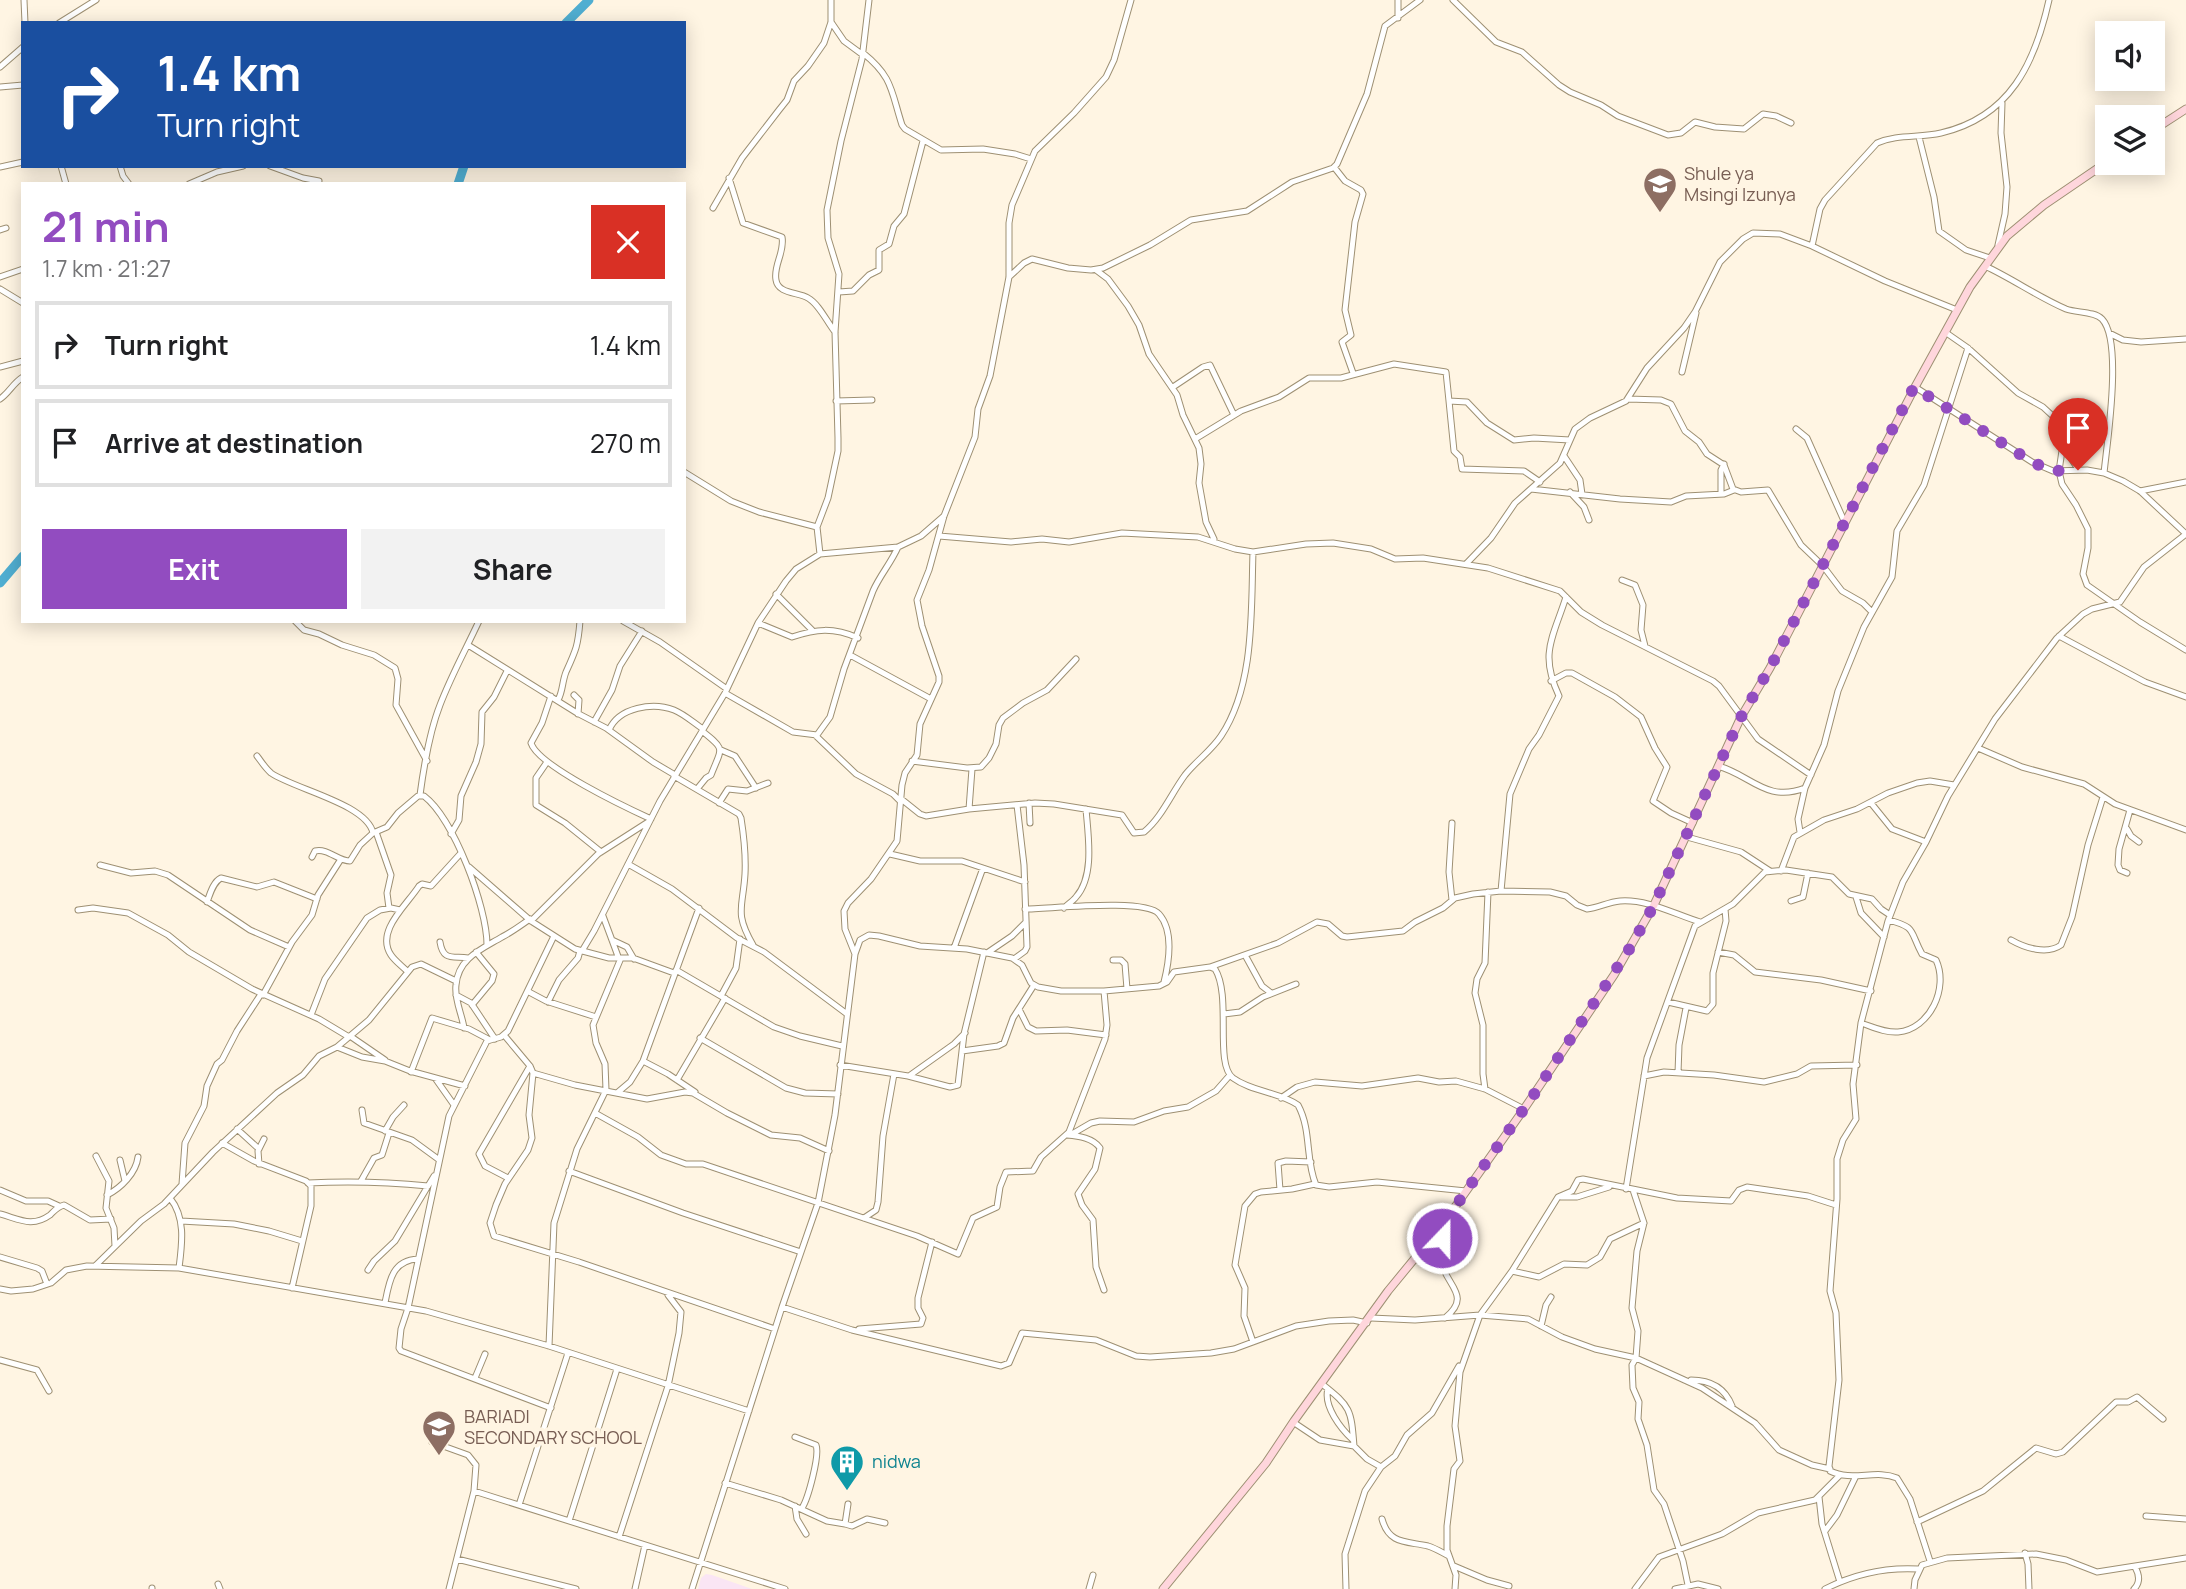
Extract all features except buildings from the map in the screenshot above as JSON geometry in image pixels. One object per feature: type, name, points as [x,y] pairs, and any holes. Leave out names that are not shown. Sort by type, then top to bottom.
[{"type":"street","points":[[24,0],[25,21]]},
{"type":"street","points":[[62,21],[96,0]]},
{"type":"street","points":[[713,208],[729,178],[787,100],[794,81],[824,43],[831,22],[831,0]]},
{"type":"street","points":[[820,554],[817,527],[828,498],[838,451],[835,332],[839,274],[826,228],[827,210],[863,54],[869,0]]},
{"type":"street","points":[[855,954],[845,929],[844,911],[890,854],[897,841],[905,773],[918,750],[922,716],[939,676],[922,626],[917,600],[944,516],[975,437],[978,409],[990,376],[1009,277],[1010,213],[1014,197],[1035,151],[1074,113],[1105,77],[1114,60],[1131,0]]},
{"type":"street","points":[[1398,0],[1398,18]]},
{"type":"street","points":[[1009,277],[1024,263],[1034,259],[1068,268],[1096,270],[1124,260],[1191,220],[1247,211],[1293,182],[1334,167],[1362,110],[1385,26],[1420,0]]},
{"type":"street","points":[[1453,0],[1496,43],[1522,52],[1570,92],[1635,124],[1674,135],[1695,122],[1744,130],[1763,114],[1791,123]]},
{"type":"street","points":[[1812,246],[1823,203],[1866,153],[1886,139],[1919,137],[1956,129],[2002,103],[2037,47],[2049,0]]},
{"type":"street","points":[[831,22],[844,41],[877,65],[897,101],[902,125],[923,141],[941,150],[983,149],[1015,153],[1031,159]]},
{"type":"street","points":[[0,67],[21,49]]},
{"type":"street","points":[[0,87],[21,85]]},
{"type":"street","points":[[1997,249],[2005,214],[2007,187],[2001,133],[2002,103]]},
{"type":"street","points":[[2165,123],[2186,109]]},
{"type":"street","points":[[1919,137],[1934,197],[1939,231],[1966,250],[1990,258]]},
{"type":"street","points":[[839,292],[853,291],[869,275],[879,270],[879,250],[889,244],[894,226],[904,214],[923,141]]},
{"type":"street","points":[[0,167],[21,162]]},
{"type":"street","points":[[1334,167],[1345,181],[1363,194],[1355,222],[1345,310],[1351,335],[1342,342],[1353,373]]},
{"type":"street","points":[[194,182],[234,168]]},
{"type":"street","points":[[276,168],[319,181]]},
{"type":"street","points":[[1163,1589],[1266,1463],[1293,1422],[1325,1386],[1388,1291],[1443,1224],[1524,1109],[1614,975],[1654,905],[1741,717],[1957,310],[2007,236],[2044,205],[2095,170]]},
{"type":"street","points":[[729,178],[743,223],[782,237],[783,244],[775,277],[778,286],[810,299],[835,332]]},
{"type":"street","points":[[1466,565],[1491,538],[1515,503],[1560,463],[1575,429],[1628,399],[1647,368],[1684,328],[1720,262],[1753,233],[1780,234],[1812,246],[1885,281],[1957,310]]},
{"type":"street","points":[[1985,266],[2068,310],[2097,316],[2103,320],[2109,333],[2112,390],[2104,473]]},
{"type":"street","points":[[0,277],[21,270]]},
{"type":"street","points":[[1096,270],[1108,279],[1128,306],[1139,325],[1149,354],[1173,387],[1201,460],[1199,483],[1206,522],[1214,539]]},
{"type":"street","points":[[0,289],[21,302]]},
{"type":"street","points":[[1682,372],[1696,310]]},
{"type":"street","points":[[1945,332],[1968,348],[2018,393],[2051,414],[2063,435],[2059,471],[2062,484],[2077,505],[2088,529],[2088,548],[2083,573],[2087,585],[2186,650]]},
{"type":"street","points":[[2109,333],[2123,340],[2141,342],[2186,340]]},
{"type":"street","points":[[1800,832],[1798,820],[1805,789],[1824,745],[1838,691],[1872,612],[1892,577],[1895,534],[1924,485],[1968,348]]},
{"type":"street","points":[[0,367],[21,362]]},
{"type":"street","points":[[1195,439],[1234,415],[1279,397],[1309,378],[1329,379],[1394,364],[1446,372],[1454,451],[1460,457],[1462,469],[1524,471],[1541,482]]},
{"type":"street","points":[[1173,387],[1210,365],[1234,415]]},
{"type":"street","points":[[0,399],[8,393],[13,383],[21,378]]},
{"type":"street","points":[[1830,1469],[1828,1456],[1833,1417],[1838,1402],[1840,1368],[1836,1312],[1830,1291],[1837,1160],[1843,1140],[1856,1119],[1853,1084],[1861,1023],[1884,937],[1903,882],[1954,785],[1995,719],[2059,636],[2083,614],[2092,609],[2117,604],[2124,599],[2144,567],[2186,534],[2140,491],[2104,473],[2059,471],[2032,462],[1914,387]]},
{"type":"street","points":[[1628,399],[1661,400],[1671,404],[1685,431],[1699,442],[1707,454],[1724,464],[1734,490]]},
{"type":"street","points":[[836,401],[872,400]]},
{"type":"street","points":[[1449,401],[1467,402],[1487,423],[1514,440],[1570,440]]},
{"type":"street","points":[[1797,429],[1807,438],[1845,523]]},
{"type":"street","points":[[2063,446],[2078,470]]},
{"type":"street","points":[[1564,456],[1580,480],[1582,494]]},
{"type":"street","points":[[1721,494],[1721,470],[1724,464]]},
{"type":"street","points":[[686,473],[731,501],[759,512],[817,527]]},
{"type":"street","points":[[2140,491],[2186,482]]},
{"type":"street","points":[[1531,489],[1664,502],[1691,495],[1721,494],[1734,490],[1768,490],[1801,545],[1842,591],[1863,603],[1872,612]]},
{"type":"street","points":[[1570,492],[1584,507],[1589,520]]},
{"type":"street","points":[[548,1002],[563,973],[578,958],[603,915],[650,820],[726,691],[758,623],[796,569],[820,554],[898,547],[921,536],[944,516]]},
{"type":"street","points":[[939,536],[1011,542],[1042,539],[1069,542],[1109,534],[1198,537],[1253,552],[1333,543],[1371,549],[1395,559],[1423,558],[1497,570],[1551,588],[1602,625],[1717,684],[1758,739],[1811,775]]},
{"type":"street","points":[[815,735],[823,730],[830,717],[873,591],[898,547]]},
{"type":"street","points":[[636,624],[726,691],[793,732],[815,735],[856,774],[893,794],[920,814],[926,816],[1029,803],[1054,804],[1119,813],[1134,833],[1144,832],[1168,804],[1190,768],[1220,737],[1228,723],[1250,649],[1253,552]]},
{"type":"street","points":[[1622,580],[1635,585],[1643,604],[1641,631],[1645,646]]},
{"type":"street","points":[[776,594],[812,630]]},
{"type":"street","points":[[1501,891],[1510,794],[1529,749],[1559,696],[1551,681],[1548,653],[1551,635],[1566,597]]},
{"type":"street","points":[[297,623],[304,630],[374,655],[395,668],[398,678],[396,705],[427,761]]},
{"type":"street","points":[[312,857],[316,851],[321,850],[350,861],[360,845],[375,833],[387,828],[407,805],[420,795],[429,741],[439,706],[479,623]]},
{"type":"street","points":[[558,700],[564,688],[566,673],[576,654],[580,623]]},
{"type":"street","points":[[758,623],[793,637],[812,630],[838,632],[858,638]]},
{"type":"street","points":[[594,722],[612,690],[625,656],[642,631]]},
{"type":"street","points":[[2059,636],[2145,682],[2186,697]]},
{"type":"street","points":[[468,645],[578,714],[609,730],[653,762],[738,814],[746,851],[740,900],[741,919],[753,945]]},
{"type":"street","points":[[850,655],[931,699]]},
{"type":"street","points":[[912,761],[972,769],[981,767],[989,758],[1003,718],[1047,690],[1076,659]]},
{"type":"street","points":[[451,834],[459,820],[461,796],[476,762],[482,733],[482,712],[494,697],[507,671]]},
{"type":"street","points":[[1551,681],[1566,673],[1572,673],[1615,697],[1642,717],[1655,748],[1667,767],[1653,801],[1693,823]]},
{"type":"street","points":[[551,695],[539,730],[531,743],[532,747],[547,762],[650,820]]},
{"type":"street","points":[[574,695],[579,701],[578,714]]},
{"type":"street","points":[[609,730],[613,722],[632,710],[656,706],[674,710],[720,745],[721,750],[711,775],[697,789]]},
{"type":"street","points":[[1978,748],[2022,766],[2084,784],[2130,810],[2186,830]]},
{"type":"street","points":[[721,750],[735,757],[756,789]]},
{"type":"street","points":[[257,755],[270,772],[342,804],[369,823],[391,875],[387,893],[389,908]]},
{"type":"street","points":[[547,762],[536,778],[536,805],[565,823],[601,852]]},
{"type":"street","points":[[1718,766],[1737,773],[1752,784],[1778,793],[1805,789]]},
{"type":"street","points":[[969,809],[972,769]]},
{"type":"street","points":[[1781,871],[1794,837],[1824,820],[1917,783],[1930,781],[1954,785]]},
{"type":"street","points":[[719,803],[728,789],[747,791],[768,783]]},
{"type":"street","points":[[420,795],[438,809],[466,864],[485,924],[487,945]]},
{"type":"street","points":[[2011,940],[2032,948],[2052,950],[2062,945],[2075,906],[2088,845],[2103,797]]},
{"type":"street","points":[[1029,803],[1030,823]]},
{"type":"street","points":[[1871,803],[1892,829],[1926,842]]},
{"type":"street","points":[[1014,958],[1025,951],[1026,922],[1017,804]]},
{"type":"street","points":[[1064,908],[1076,897],[1085,878],[1088,864],[1086,809]]},
{"type":"street","points":[[2127,873],[2120,870],[2118,864],[2119,849],[2130,810]]},
{"type":"street","points":[[464,1028],[456,995],[457,981],[468,958],[530,920],[576,873],[601,852],[650,820]]},
{"type":"street","points":[[1452,823],[1452,900]]},
{"type":"street","points":[[2127,827],[2130,836],[2139,842]]},
{"type":"street","points":[[1686,837],[1741,852],[1770,871]]},
{"type":"street","points":[[407,971],[393,958],[386,946],[390,926],[420,885],[431,886],[461,853]]},
{"type":"street","points":[[890,854],[920,861],[956,860],[1025,882]]},
{"type":"street","points":[[182,1186],[186,1143],[204,1106],[207,1086],[217,1064],[222,1060],[245,1017],[262,995],[289,947],[312,915],[317,899],[341,859]]},
{"type":"street","points":[[466,864],[530,920],[581,951],[634,959],[675,971],[774,1027],[842,1046]]},
{"type":"street","points":[[628,864],[672,889],[847,1014]]},
{"type":"street","points":[[100,865],[131,873],[161,872],[182,883],[250,930],[289,947]]},
{"type":"street","points":[[954,948],[983,869]]},
{"type":"street","points":[[1688,1585],[1664,1504],[1654,1490],[1647,1445],[1638,1419],[1639,1402],[1633,1388],[1632,1365],[1636,1358],[1638,1331],[1632,1308],[1637,1251],[1644,1223],[1630,1189],[1643,1077],[1652,1039],[1668,1002],[1692,929],[1724,909],[1746,892],[1760,875],[1770,871],[1832,877],[1849,894],[1872,899],[1890,918],[1907,925],[1922,954],[1936,960],[1940,976],[1937,994],[1928,1016],[1906,1031],[1888,1032],[1861,1023]]},
{"type":"street","points":[[1791,901],[1803,897],[1808,873]]},
{"type":"street","points":[[207,902],[212,888],[221,878],[257,887],[274,882],[317,899]]},
{"type":"street","points":[[1485,1089],[1483,1025],[1475,993],[1477,979],[1485,963],[1488,892]]},
{"type":"street","points":[[692,1589],[818,1203],[838,1094],[855,954],[860,940],[869,935],[920,946],[954,948],[1014,958],[1023,965],[1034,985],[1061,991],[1104,991],[1163,985],[1174,972],[1210,967],[1245,955],[1278,943],[1317,922],[1328,924],[1347,937],[1403,931],[1452,900],[1488,892],[1560,894],[1587,909],[1621,901],[1654,905],[1700,922]]},
{"type":"street","points":[[1856,897],[1865,919],[1884,937]]},
{"type":"street","points":[[1026,909],[1132,905],[1151,908],[1159,914],[1169,935],[1163,985]]},
{"type":"street","points":[[311,1016],[325,979],[360,928],[374,912],[389,908],[400,911]]},
{"type":"street","points":[[617,1093],[630,1082],[643,1061],[699,908]]},
{"type":"street","points":[[78,910],[102,909],[128,913],[168,935],[196,956],[262,995],[332,1025],[388,1062],[411,1072],[466,1086]]},
{"type":"street","points":[[1668,1002],[1707,1011],[1713,1004],[1712,981],[1726,921],[1724,909]]},
{"type":"street","points":[[549,1346],[554,1223],[583,1134],[606,1090],[605,1064],[593,1034],[593,1025],[620,958],[603,915]]},
{"type":"street","points":[[840,1065],[955,1087],[960,1077],[965,1034],[985,953],[1012,936],[1026,922]]},
{"type":"street","points":[[551,1408],[399,1350],[401,1329],[408,1308],[438,1159],[454,1105],[466,1086],[485,1043],[504,1035],[529,992],[554,936]]},
{"type":"street","points":[[677,1080],[710,1024],[733,975],[740,939]]},
{"type":"street","points":[[612,940],[626,947],[634,959]]},
{"type":"street","points":[[440,942],[444,955],[468,958]]},
{"type":"street","points":[[472,1005],[492,981],[494,974],[476,952]]},
{"type":"street","points":[[1718,952],[1734,955],[1755,972],[1821,980],[1871,990]]},
{"type":"street","points":[[1245,955],[1262,986],[1271,993]]},
{"type":"street","points":[[1113,960],[1121,960],[1125,964],[1127,989]]},
{"type":"street","points":[[95,1266],[170,1198],[222,1143],[277,1093],[303,1075],[319,1056],[337,1047],[369,1020],[407,971],[416,964],[421,964],[457,981]]},
{"type":"street","points":[[1210,967],[1219,974],[1224,1014],[1223,1055],[1230,1075],[1243,1083],[1296,1103],[1304,1115],[1315,1184]]},
{"type":"street","points":[[1224,1014],[1240,1012],[1271,993],[1296,984]]},
{"type":"street","points":[[962,1051],[1004,1043],[1019,1009],[1034,985]]},
{"type":"street","points":[[1069,1135],[1106,1035],[1104,991]]},
{"type":"street","points":[[529,992],[548,1002],[596,1017]]},
{"type":"street","points":[[456,995],[472,1005],[492,1039]]},
{"type":"street","points":[[1678,1073],[1679,1045],[1686,1008]]},
{"type":"street","points":[[1019,1009],[1028,1027],[1036,1031],[1066,1030],[1106,1035]]},
{"type":"street","points":[[411,1072],[431,1018],[492,1039]]},
{"type":"street","points":[[908,1076],[965,1034]]},
{"type":"street","points":[[504,1035],[533,1073],[529,1115],[531,1144],[508,1178],[490,1223],[492,1233],[501,1240],[552,1254],[775,1329]]},
{"type":"street","points":[[700,1038],[786,1088],[805,1094],[838,1094]]},
{"type":"street","points":[[337,1047],[362,1057],[388,1062]]},
{"type":"street","points":[[643,1061],[727,1113],[771,1135],[800,1138],[829,1151]]},
{"type":"street","points":[[1643,1077],[1653,1073],[1678,1073],[1764,1082],[1797,1074],[1811,1066],[1857,1065]]},
{"type":"street","points":[[508,1178],[485,1166],[479,1154],[530,1066]]},
{"type":"street","points":[[533,1073],[647,1099],[685,1092],[706,1100]]},
{"type":"street","points":[[863,1218],[876,1210],[878,1202],[883,1136],[894,1074]]},
{"type":"street","points":[[595,1113],[638,1137],[667,1158],[689,1164],[703,1164],[932,1242],[953,1253],[960,1253],[969,1223],[977,1215],[997,1206],[1006,1172],[1033,1171],[1041,1157],[1069,1135],[1091,1123],[1134,1122],[1164,1111],[1188,1107],[1216,1091],[1230,1075]]},
{"type":"street","points":[[435,1078],[454,1105]]},
{"type":"street","points":[[1281,1098],[1297,1087],[1315,1082],[1362,1086],[1418,1078],[1439,1082],[1456,1081],[1485,1089],[1524,1109]]},
{"type":"street","points":[[361,1181],[374,1158],[382,1155],[387,1132],[404,1105]]},
{"type":"street","points":[[362,1110],[364,1123],[412,1140],[438,1159]]},
{"type":"street","points":[[237,1129],[259,1149]]},
{"type":"street","points":[[1069,1135],[1091,1140],[1100,1148],[1095,1169],[1078,1194],[1093,1220],[1096,1267],[1104,1290]]},
{"type":"street","points":[[259,1164],[259,1149],[264,1139]]},
{"type":"street","points":[[222,1143],[259,1164],[308,1183],[361,1181],[428,1186]]},
{"type":"street","points":[[96,1156],[109,1181],[106,1208],[114,1227],[116,1246]]},
{"type":"street","points":[[107,1195],[117,1190],[137,1167],[138,1157]]},
{"type":"street","points":[[120,1160],[125,1181]]},
{"type":"street","points":[[1280,1190],[1278,1163],[1311,1162]]},
{"type":"street","points":[[367,1170],[373,1183]]},
{"type":"street","points":[[569,1171],[801,1252]]},
{"type":"street","points":[[368,1270],[395,1241],[435,1174]]},
{"type":"street","points":[[1346,1589],[1345,1565],[1349,1538],[1365,1491],[1381,1467],[1395,1456],[1411,1431],[1432,1413],[1462,1360],[1480,1315],[1513,1271],[1558,1197],[1572,1191],[1579,1180],[1677,1198],[1730,1201],[1742,1188],[1756,1187],[1808,1196],[1836,1205]]},
{"type":"street","points":[[1253,1342],[1244,1316],[1243,1282],[1235,1265],[1244,1211],[1248,1200],[1255,1194],[1315,1184],[1329,1187],[1377,1182],[1466,1191]]},
{"type":"street","points":[[292,1288],[313,1193],[308,1183]]},
{"type":"street","points":[[1558,1197],[1577,1197],[1612,1186]]},
{"type":"street","points":[[0,1190],[26,1201],[48,1200],[59,1206],[64,1205],[90,1220],[111,1219]]},
{"type":"street","points":[[170,1198],[181,1221],[179,1268]]},
{"type":"street","points":[[0,1214],[30,1223],[50,1214],[59,1206]]},
{"type":"street","points":[[181,1221],[234,1224],[302,1241]]},
{"type":"street","points":[[1513,1271],[1538,1277],[1564,1264],[1587,1265],[1600,1257],[1610,1239],[1644,1223]]},
{"type":"street","points":[[1443,1224],[1442,1264],[1457,1298],[1454,1310],[1445,1318]]},
{"type":"street","points":[[852,1329],[920,1324],[923,1318],[918,1308],[918,1298],[932,1242]]},
{"type":"street","points":[[0,1257],[37,1268],[42,1271],[47,1284]]},
{"type":"street","points":[[386,1303],[392,1274],[400,1264],[418,1259]]},
{"type":"street","points":[[0,1289],[22,1291],[47,1284],[66,1270],[95,1266],[179,1268],[386,1303],[493,1328],[749,1411]]},
{"type":"street","points":[[619,1537],[668,1386],[679,1333],[681,1312],[666,1292]]},
{"type":"street","points":[[1541,1326],[1546,1305],[1551,1297]]},
{"type":"street","points":[[782,1307],[852,1329],[1001,1366],[1009,1363],[1020,1336],[1026,1333],[1096,1340],[1136,1356],[1150,1357],[1211,1353],[1253,1342],[1296,1326],[1336,1320],[1415,1320],[1480,1315],[1523,1317],[1562,1337],[1595,1349],[1636,1358],[1688,1381],[1755,1423],[1779,1450],[1812,1465],[1830,1469],[1840,1475],[1884,1475],[1896,1478],[1910,1499],[1930,1561]]},
{"type":"street","points":[[519,1505],[568,1353]]},
{"type":"street","points":[[0,1354],[9,1362]]},
{"type":"street","points":[[475,1378],[485,1354]]},
{"type":"street","points":[[0,1360],[37,1370],[49,1391]]},
{"type":"street","points":[[1455,1589],[1454,1566],[1447,1550],[1447,1526],[1454,1469],[1461,1457],[1455,1426],[1462,1360]]},
{"type":"street","points":[[569,1521],[617,1369]]},
{"type":"street","points":[[1325,1386],[1326,1396],[1343,1431],[1367,1459],[1381,1467]]},
{"type":"street","points":[[1325,1386],[1347,1405],[1351,1415],[1354,1443]]},
{"type":"street","points":[[1917,1522],[1988,1488],[2035,1448],[2056,1454],[2063,1452],[2116,1402],[2129,1402],[2137,1398],[2163,1419]]},
{"type":"street","points":[[1293,1422],[1320,1440],[1354,1443]]},
{"type":"street","points":[[795,1437],[816,1446],[818,1452],[809,1495],[798,1507],[797,1519],[806,1534]]},
{"type":"street","points":[[432,1442],[468,1455],[473,1460],[476,1476],[449,1589]]},
{"type":"street","points":[[1635,1589],[1657,1558],[1737,1527],[1758,1513],[1809,1503],[1819,1497],[1840,1475]]},
{"type":"street","points":[[1825,1531],[1837,1515],[1856,1476]]},
{"type":"street","points":[[725,1483],[798,1507],[827,1521],[852,1525],[867,1519],[885,1523]]},
{"type":"street","points":[[474,1491],[785,1589]]},
{"type":"street","points":[[1819,1497],[1820,1513],[1840,1582]]},
{"type":"street","points":[[845,1524],[848,1504]]},
{"type":"street","points":[[2146,1516],[2186,1519]]},
{"type":"street","points":[[1381,1520],[1386,1531],[1396,1541],[1430,1547],[1450,1556]]},
{"type":"street","points":[[635,1589],[645,1545]]},
{"type":"street","points":[[2025,1553],[2029,1589]]},
{"type":"street","points":[[1825,1589],[1877,1571],[1919,1569],[1930,1561],[1947,1558],[2025,1553],[2053,1556],[2097,1572],[2186,1558]]},
{"type":"street","points":[[457,1559],[576,1589]]},
{"type":"street","points":[[1454,1566],[1509,1586]]},
{"type":"street","points":[[2134,1589],[2139,1574],[2135,1567]]},
{"type":"street","points":[[1914,1589],[1919,1569]]},
{"type":"street","points":[[1089,1589],[1093,1575]]},
{"type":"street","points":[[1675,1589],[1698,1584],[1718,1589]]},
{"type":"shaded area","points":[[706,1574],[752,1589],[698,1589],[701,1578]]},
{"type":"waterway","points":[[568,21],[589,0]]},
{"type":"waterway","points":[[459,182],[463,168]]},
{"type":"waterway","points":[[0,583],[21,558]]},
{"type":"place","name":"Shule ya Msingi Izunya","points":[[1660,214]]},
{"type":"place","name":"BARIADI SECONDARY SCHOOL","points":[[439,1457]]},
{"type":"place","name":"nidwa","points":[[847,1492]]},
{"type":"route","points":[[1442,1238],[1443,1224],[1533,1096],[1614,975],[1642,927],[1699,812],[1741,717],[1770,668],[1914,387],[2032,462],[2053,471],[2078,470]]}]
